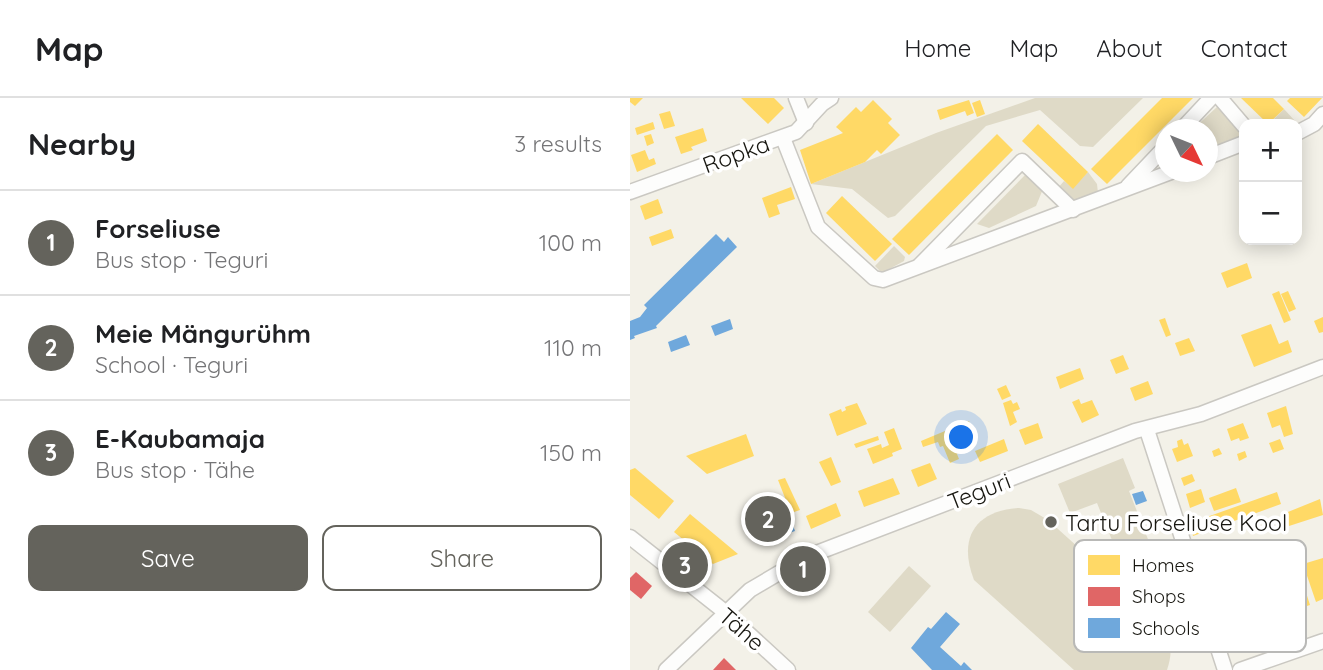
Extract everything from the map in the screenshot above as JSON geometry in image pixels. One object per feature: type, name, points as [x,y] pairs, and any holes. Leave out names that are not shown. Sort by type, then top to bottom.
[{"type":"street","points":[[796,98],[806,123]]},
{"type":"street","name":"Ropka","points":[[630,192],[796,132],[831,98]]},
{"type":"street","points":[[1191,119],[1211,98]]},
{"type":"street","points":[[1220,98],[1239,120]]},
{"type":"street","points":[[1302,130],[1314,124],[1323,114]]},
{"type":"street","points":[[783,138],[818,227],[874,278],[883,280],[1155,178]]},
{"type":"street","points":[[1218,154],[1239,145]]},
{"type":"street","points":[[1124,190],[1155,158]]},
{"type":"street","points":[[917,268],[1021,161],[1073,210]]},
{"type":"street","name":"Teguri","points":[[666,670],[750,590],[806,557],[1135,431],[1201,414],[1323,367]]},
{"type":"street","points":[[1147,430],[1183,540]]},
{"type":"street","name":"Tähe","points":[[630,537],[724,612],[788,670]]},
{"type":"street","points":[[1306,647],[1323,641]]},
{"type":"street","points":[[1219,652],[1225,670]]},
{"type":"street","points":[[1240,670],[1292,652]]},
{"type":"shaded area","points":[[1035,98],[1143,98],[1093,147],[1080,146],[1040,110],[986,126],[895,216],[888,218],[852,189],[811,184],[936,133]]},
{"type":"shaded area","points":[[1220,107],[1239,126],[1239,136],[1218,144],[1218,119],[1204,119]]},
{"type":"shaded area","points":[[1284,109],[1293,119],[1274,119]]},
{"type":"shaded area","points":[[1088,172],[1097,184],[1098,193],[1074,203],[1058,188],[1064,181],[1073,188]]},
{"type":"shaded area","points":[[1027,173],[1043,189],[1036,206],[989,228],[977,224]]},
{"type":"shaded area","points":[[894,246],[905,257],[904,261],[882,273],[875,266]]},
{"type":"shaded area","points":[[1123,458],[1135,488],[1129,491],[1148,540],[1112,540],[1097,503],[1070,513],[1058,484]]},
{"type":"shaded area","points":[[1003,510],[1031,510],[1048,520],[1074,543],[1074,652],[1170,652],[1167,670],[1074,670],[974,580],[969,565],[969,540],[981,521]]},
{"type":"shaded area","points":[[909,566],[931,586],[890,632],[868,612]]},
{"type":"building: Homes","points":[[630,98],[643,98],[635,106],[630,102]]},
{"type":"building: Homes","points":[[741,98],[774,98],[784,108],[768,124]]},
{"type":"building: Homes","points":[[1162,98],[1193,98],[1172,119],[1155,119],[1155,136],[1107,184],[1091,169]]},
{"type":"building: Homes","points":[[1241,98],[1273,98],[1284,109],[1273,119],[1263,119]]},
{"type":"building: Homes","points":[[1290,98],[1322,98],[1304,117],[1287,101]]},
{"type":"building: Homes","points":[[873,100],[892,119],[888,123],[900,135],[881,154],[877,150],[865,162],[811,184],[800,150],[843,133],[836,127],[856,107],[861,112]]},
{"type":"building: Homes","points":[[969,100],[974,113],[967,116],[965,111],[940,120],[937,110]]},
{"type":"building: Homes","points":[[980,100],[985,114],[977,117],[972,103]]},
{"type":"building: Homes","points":[[670,111],[675,126],[664,129],[659,114]]},
{"type":"building: Homes","points":[[653,122],[655,129],[637,135],[635,128]]},
{"type":"building: Homes","points":[[1038,124],[1088,172],[1073,189],[1022,141]]},
{"type":"building: Homes","points":[[703,128],[707,141],[681,154],[675,137]]},
{"type":"building: Homes","points":[[651,134],[654,143],[647,146],[644,136]]},
{"type":"building: Homes","points":[[997,134],[1013,150],[909,255],[892,239]]},
{"type":"building: Homes","points":[[645,150],[649,160],[654,158],[656,164],[637,172],[631,155]]},
{"type":"building: Homes","points":[[791,187],[795,199],[777,205],[780,214],[769,218],[762,198]]},
{"type":"building: Homes","points":[[842,196],[892,244],[875,261],[826,213]]},
{"type":"building: Homes","points":[[658,199],[663,213],[645,220],[640,206]]},
{"type":"building: Homes","points":[[671,229],[674,238],[652,246],[649,237]]},
{"type":"building: Homes","points":[[1247,263],[1252,278],[1227,288],[1221,273]]},
{"type":"building: Homes","points":[[1279,291],[1291,320],[1284,323],[1272,294]]},
{"type":"building: Homes","points":[[1288,291],[1296,309],[1289,312],[1281,294]]},
{"type":"building: Homes","points":[[1323,317],[1323,332],[1319,333],[1314,321]]},
{"type":"building: Homes","points":[[1165,318],[1171,335],[1166,337],[1159,320]]},
{"type":"building: Homes","points":[[1271,324],[1279,344],[1288,340],[1292,352],[1254,367],[1241,335]]},
{"type":"building: Homes","points":[[1189,338],[1195,351],[1180,356],[1175,343]]},
{"type":"building: Homes","points":[[1123,355],[1129,369],[1116,374],[1110,360]]},
{"type":"building: Homes","points":[[1080,368],[1084,379],[1060,389],[1056,377]]},
{"type":"building: Homes","points":[[1148,381],[1153,394],[1135,401],[1130,388]]},
{"type":"building: Homes","points":[[1006,385],[1011,396],[1002,400],[997,389]]},
{"type":"building: Homes","points":[[1079,399],[1081,404],[1092,400],[1099,415],[1082,423],[1072,402]]},
{"type":"building: Homes","points":[[1011,400],[1013,404],[1017,402],[1020,409],[1013,412],[1017,422],[1010,426],[1003,403]]},
{"type":"building: Homes","points":[[857,403],[867,424],[837,436],[829,414],[841,409],[842,412],[846,410],[845,407]]},
{"type":"building: Homes","points":[[1286,406],[1293,434],[1284,437],[1280,425],[1272,428],[1267,413]]},
{"type":"building: Homes","points":[[969,421],[972,428],[957,434],[964,451],[957,454],[959,459],[950,463],[943,446],[940,447],[938,442],[923,447],[921,441]]},
{"type":"building: Homes","points":[[1038,423],[1043,438],[1025,445],[1019,430]]},
{"type":"building: Homes","points":[[1243,423],[1249,438],[1231,441],[1227,429]]},
{"type":"building: Homes","points":[[894,428],[902,449],[873,464],[867,449],[881,444],[882,448],[889,445],[884,432]]},
{"type":"building: Homes","points":[[746,434],[754,456],[707,474],[686,456]]},
{"type":"building: Homes","points":[[878,436],[879,440],[856,448],[854,444]]},
{"type":"building: Homes","points":[[1004,439],[1008,451],[980,462],[975,451]]},
{"type":"building: Homes","points":[[1182,439],[1184,445],[1188,443],[1193,456],[1177,462],[1172,449],[1178,447],[1177,441]]},
{"type":"building: Homes","points":[[1280,439],[1284,449],[1273,453],[1269,443]]},
{"type":"building: Homes","points":[[1219,448],[1222,454],[1214,457],[1212,451]]},
{"type":"building: Homes","points":[[1245,451],[1247,457],[1239,461],[1237,454]]},
{"type":"building: Homes","points":[[831,457],[841,482],[831,486],[819,462]]},
{"type":"building: Homes","points":[[930,463],[937,479],[918,487],[911,470]]},
{"type":"building: Homes","points":[[635,468],[674,501],[659,519],[630,495],[630,470]]},
{"type":"building: Homes","points":[[1192,474],[1195,481],[1184,486],[1181,478]]},
{"type":"building: Homes","points":[[785,478],[800,510],[791,513],[778,480]]},
{"type":"building: Homes","points":[[893,478],[900,494],[864,507],[858,491]]},
{"type":"building: Homes","points":[[1236,488],[1241,502],[1214,511],[1209,498]]},
{"type":"building: Homes","points":[[1201,489],[1205,502],[1190,508],[1186,494]]},
{"type":"building: Homes","points":[[1277,492],[1281,504],[1193,536],[1190,523]]},
{"type":"building: Homes","points":[[1320,499],[1323,515],[1289,526],[1283,514]]},
{"type":"building: Homes","points":[[836,503],[841,516],[811,529],[806,516]]},
{"type":"building: Homes","points":[[690,514],[738,554],[713,564],[674,532]]},
{"type":"building: Homes","points":[[1323,558],[1323,599],[1316,602],[1306,573],[1306,563]]},
{"type":"building: Shops","points":[[636,572],[652,586],[641,599],[630,590],[630,578]]},
{"type":"building: Shops","points":[[724,658],[736,670],[713,670]]},
{"type":"building: Schools","points":[[716,234],[724,242],[728,237],[737,247],[656,326],[657,328],[630,340],[630,321],[640,317],[647,308],[644,305]]},
{"type":"building: Schools","points":[[730,319],[733,329],[715,336],[711,326]]},
{"type":"building: Schools","points":[[686,335],[690,345],[671,352],[668,342]]},
{"type":"building: Schools","points":[[1143,491],[1147,501],[1136,505],[1132,494]]},
{"type":"building: Schools","points":[[790,518],[795,531],[789,533],[784,521]]},
{"type":"building: Schools","points":[[781,523],[787,537],[771,545],[764,530]]},
{"type":"building: Schools","points":[[946,612],[960,624],[940,647],[961,666],[964,662],[972,670],[932,670],[911,648],[928,627],[931,629]]},
{"type":"place","name":"Meie Mängurühm","points":[[768,519]]},
{"type":"place","name":"Tartu Forseliuse Kool","points":[[1051,522]]},
{"type":"place","name":"E-Kaubamaja","points":[[685,565]]},
{"type":"place","name":"Forseliuse","points":[[803,569]]}]
